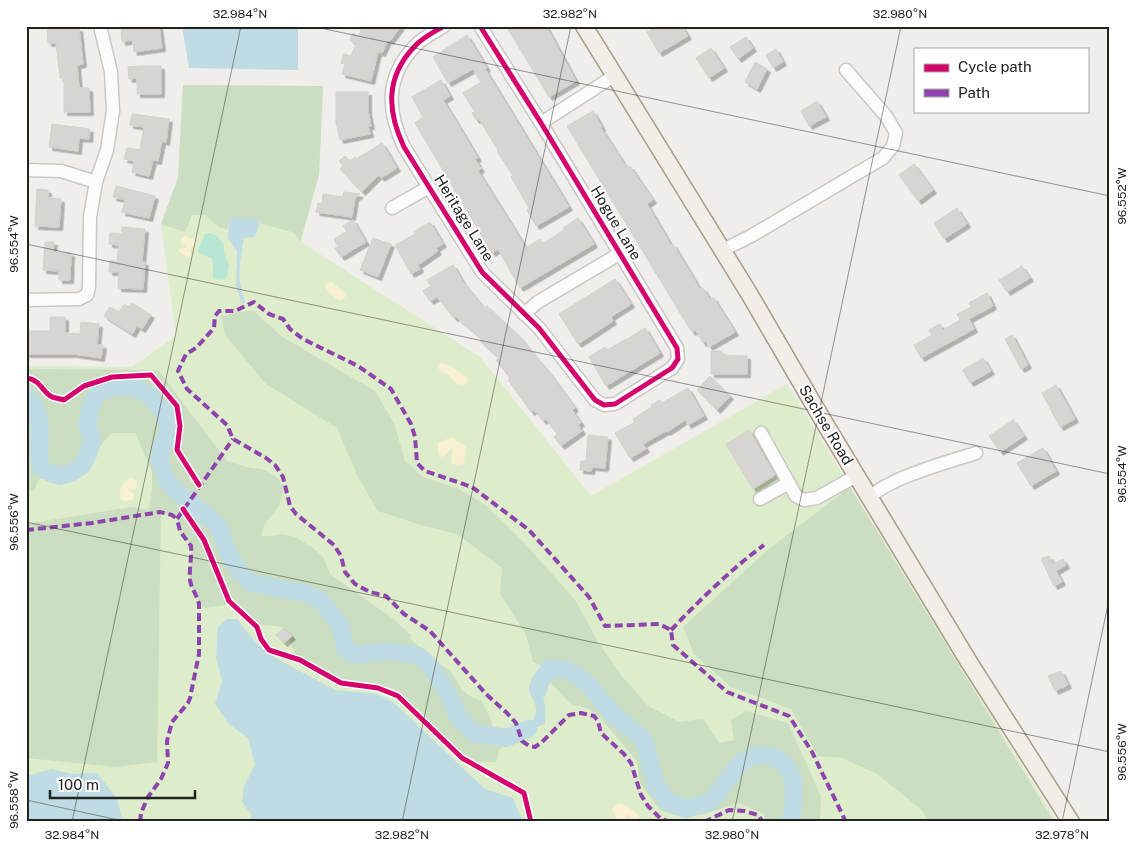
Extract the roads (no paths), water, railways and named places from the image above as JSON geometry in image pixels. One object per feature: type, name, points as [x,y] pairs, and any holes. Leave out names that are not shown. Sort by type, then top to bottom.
[{"type":"main road","name":"Sachse Road","points":[[584,26],[723,250],[856,476],[982,684],[1072,822]]},
{"type":"street","points":[[26,300],[79,299],[87,295],[90,280],[90,217],[96,182],[107,150],[113,111],[111,72],[100,26]]},
{"type":"street","name":"Heritage Lane","points":[[444,26],[416,44],[404,59],[396,76],[391,95],[396,130],[404,147],[482,272],[539,328],[595,400],[604,405]]},
{"type":"street","name":"Hogue Lane","points":[[480,26],[542,123],[675,344],[678,359],[672,368],[615,404],[604,405]]},
{"type":"street","points":[[723,250],[751,236],[866,169],[883,158],[893,146],[896,133],[886,116],[846,70]]},
{"type":"street","points":[[542,123],[614,76]]},
{"type":"street","points":[[26,170],[61,171],[96,182]]},
{"type":"street","points":[[392,208],[429,186]]},
{"type":"street","points":[[524,314],[538,302],[620,254]]},
{"type":"street","points":[[761,433],[796,496],[804,500],[817,498],[856,476]]},
{"type":"street","points":[[870,498],[879,489],[922,470],[976,453]]},
{"type":"street","points":[[760,499],[789,483]]},
{"type":"water","points":[[182,26],[298,26],[298,70],[189,68]]},
{"type":"water","points":[[235,217],[258,219],[259,224],[258,231],[254,237],[244,238],[240,272],[240,285],[245,302],[242,304],[236,287],[237,251],[228,238],[229,221]]},
{"type":"water","points":[[227,619],[237,619],[250,636],[268,654],[335,690],[377,694],[392,701],[485,789],[513,798],[523,822],[252,822],[251,814],[242,802],[244,786],[255,765],[248,738],[229,724],[215,704],[222,681],[216,658],[218,627]]},
{"type":"water","points":[[543,667],[549,669],[553,676],[542,693],[545,705],[545,724],[537,727],[527,736],[509,741],[501,734],[513,733],[525,727],[536,713],[536,707],[531,695],[535,678]]},
{"type":"water","points":[[51,769],[72,774],[97,773],[117,799],[123,822],[26,822],[26,780],[28,776]]},
{"type":"waterway","points":[[26,395],[33,404],[39,421],[39,458],[41,468],[61,476],[71,473],[82,466],[89,452],[92,439],[87,425],[89,412],[94,399],[103,390],[120,387],[137,389],[150,396],[165,414],[169,431],[162,445],[160,460],[167,481],[176,491],[218,525],[229,555],[241,573],[251,583],[308,594],[320,600],[340,625],[345,648],[353,655],[391,651],[419,656],[432,668],[453,702],[457,716],[474,733],[506,738],[528,729]]},
{"type":"waterway","points":[[538,690],[540,682],[549,669],[566,669],[588,684],[613,714],[644,740],[656,786],[669,802],[687,809],[711,801],[741,762],[758,755],[775,757],[786,765],[794,782],[794,806],[789,822]]}]
